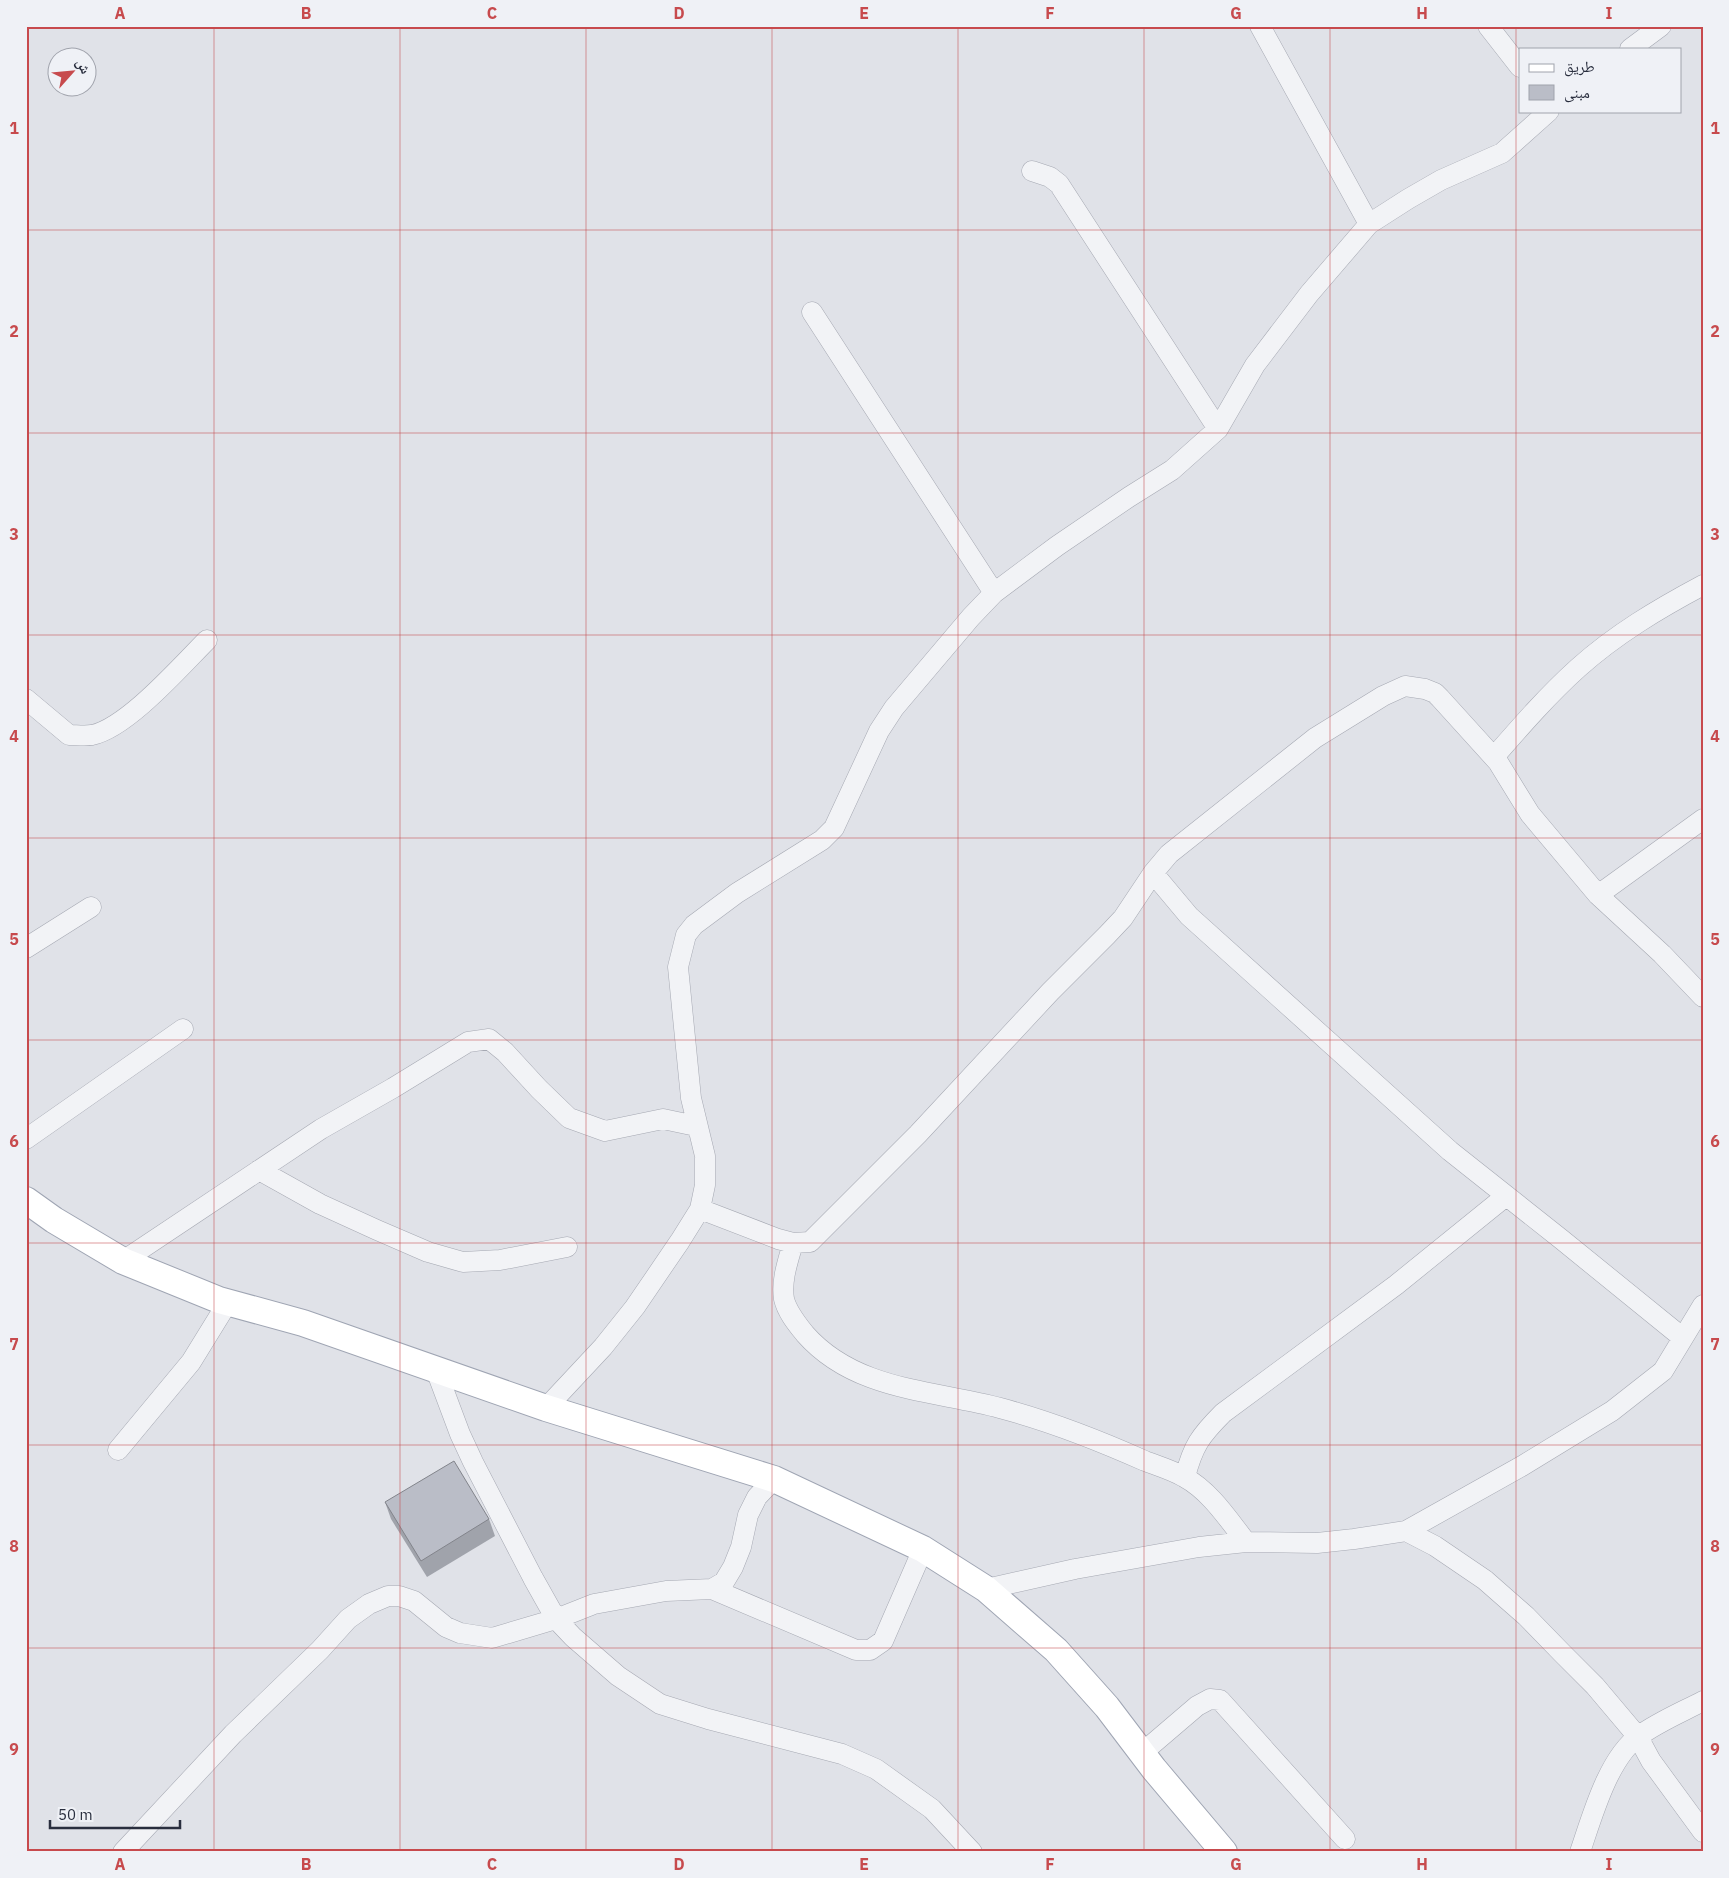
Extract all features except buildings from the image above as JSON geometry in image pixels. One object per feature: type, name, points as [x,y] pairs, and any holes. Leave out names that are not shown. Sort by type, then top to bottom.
[{"type":"main road","points":[[26,1200],[54,1220],[123,1261],[228,1302],[303,1323],[546,1408],[774,1479],[923,1549],[986,1589],[1056,1650],[1107,1707],[1142,1753],[1224,1852]]},
{"type":"street","points":[[1260,26],[1369,224]]},
{"type":"street","points":[[1488,26],[1519,66]]},
{"type":"street","points":[[1631,48],[1661,26]]},
{"type":"street","points":[[546,1408],[603,1347],[634,1307],[680,1241],[700,1208],[705,1185],[705,1156],[696,1126],[691,1098],[678,967],[686,935],[694,925],[737,893],[822,840],[834,828],[879,731],[894,708],[994,593],[1057,546],[1172,470],[1218,430],[1255,365],[1309,294],[1369,224],[1433,185],[1502,153],[1548,112]]},
{"type":"street","points":[[1032,170],[1050,177],[1059,184],[1218,430]]},
{"type":"street","points":[[812,312],[994,593]]},
{"type":"street","points":[[1494,757],[1548,696],[1579,667],[1632,626],[1658,609],[1703,585]]},
{"type":"street","points":[[26,699],[69,735],[92,735],[116,726],[166,683],[207,640]]},
{"type":"street","points":[[700,1208],[778,1239],[793,1243],[810,1242],[911,1141],[1050,992],[1123,918],[1152,873],[1169,854],[1315,738],[1396,689],[1406,686],[1435,693],[1494,757],[1530,814],[1598,895],[1662,954],[1703,997]]},
{"type":"street","points":[[1598,895],[1703,819]]},
{"type":"street","points":[[1152,873],[1189,916],[1450,1151],[1683,1338]]},
{"type":"street","points":[[26,948],[91,907]]},
{"type":"street","points":[[26,1139],[183,1029]]},
{"type":"street","points":[[123,1261],[321,1129],[468,1042],[489,1039],[505,1052],[569,1118],[605,1131],[663,1119],[696,1126]]},
{"type":"street","points":[[260,1170],[320,1204],[377,1230],[428,1252],[464,1262],[500,1260],[567,1247]]},
{"type":"street","points":[[1185,1477],[1190,1459],[1201,1436],[1223,1414],[1396,1285],[1506,1196]]},
{"type":"street","points":[[793,1243],[783,1281],[784,1300],[795,1322],[817,1348],[857,1372],[898,1387],[935,1396],[973,1400],[1022,1414],[1126,1452],[1185,1477],[1215,1503],[1246,1542]]},
{"type":"street","points":[[118,1450],[191,1362],[228,1302]]},
{"type":"street","points":[[986,1589],[1075,1568],[1199,1547],[1246,1542],[1317,1543],[1406,1531],[1522,1466],[1612,1411],[1663,1371],[1703,1305]]},
{"type":"street","points":[[436,1370],[449,1407],[473,1462],[556,1619],[573,1637],[618,1676],[660,1704],[842,1754],[876,1769],[932,1809],[972,1852]]},
{"type":"street","points":[[712,1589],[724,1582],[733,1567],[741,1547],[748,1515],[757,1497],[774,1479]]},
{"type":"street","points":[[1406,1531],[1485,1580],[1526,1616],[1595,1686],[1638,1737],[1651,1761],[1703,1832]]},
{"type":"street","points":[[124,1852],[233,1734],[320,1650],[348,1619],[369,1604],[388,1596],[399,1596],[414,1601],[446,1627],[460,1634],[492,1638],[556,1619],[594,1604],[666,1591],[712,1589],[856,1650],[870,1650],[883,1641],[923,1549]]},
{"type":"street","points":[[1142,1753],[1197,1706],[1210,1699],[1220,1700],[1345,1839]]},
{"type":"street","points":[[1580,1852],[1609,1775],[1621,1755],[1638,1737],[1703,1700]]}]
